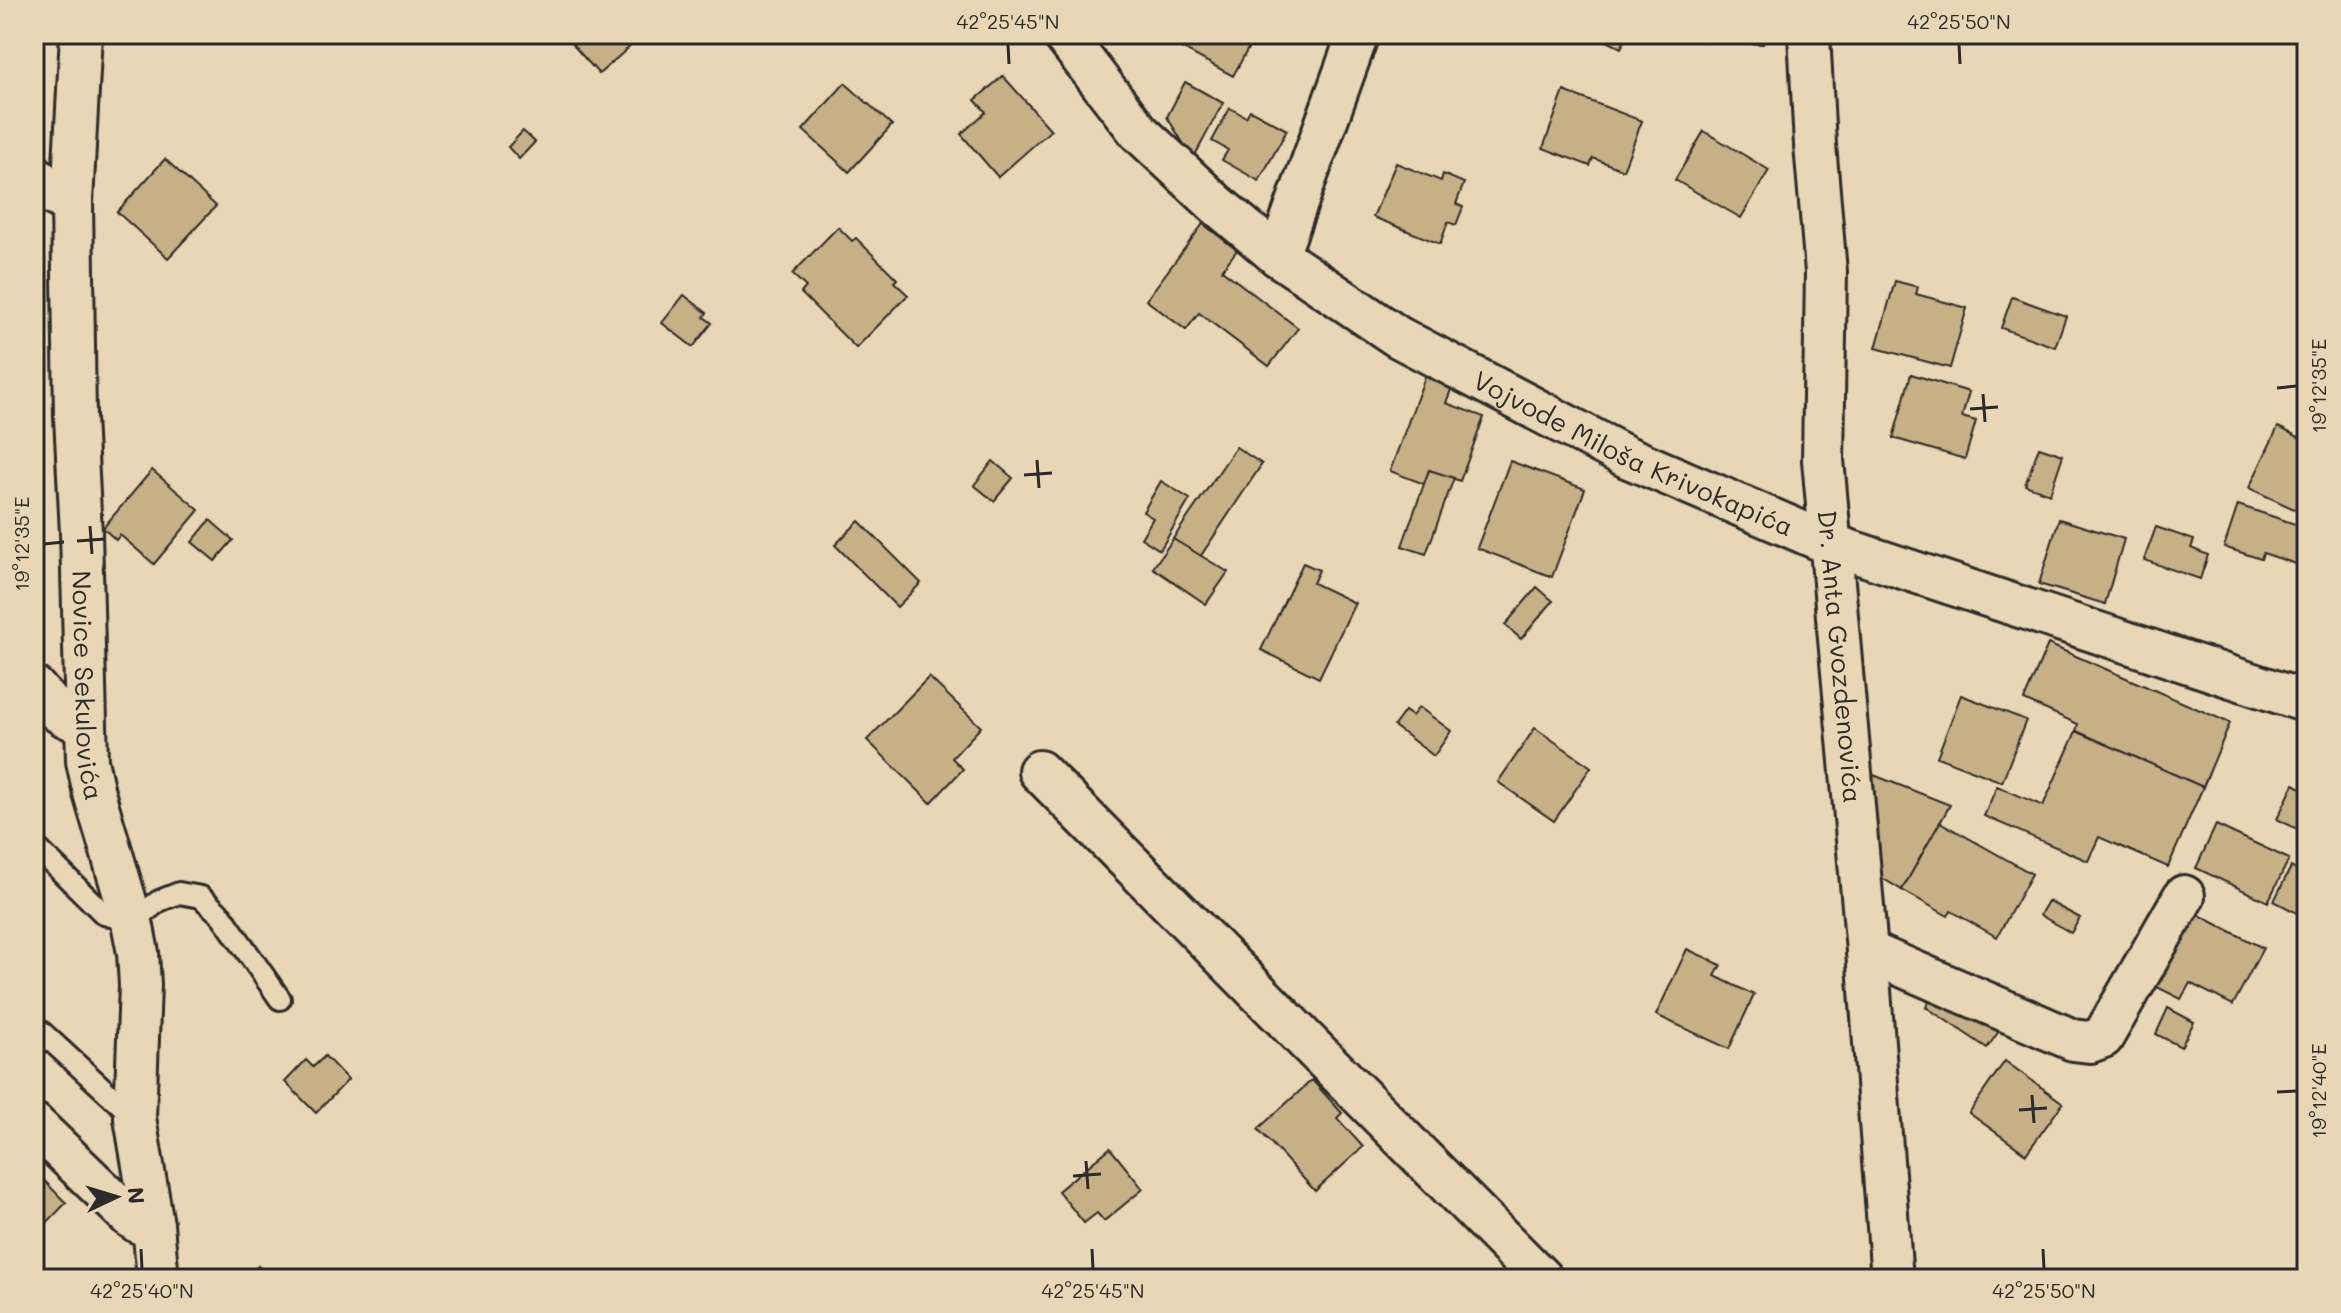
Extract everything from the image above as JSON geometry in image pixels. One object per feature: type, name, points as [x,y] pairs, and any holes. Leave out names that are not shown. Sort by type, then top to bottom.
[{"type":"street","name":"Novice Sekulovića","points":[[81,34],[72,202],[75,417],[87,761],[138,953],[140,985],[135,1118],[153,1225],[158,1279]]},
{"type":"street","name":"Vojvode Miloša Krivokapića","points":[[1063,34],[1139,132],[1215,203],[1278,256],[1412,344],[1627,457],[1830,544],[2307,702]]},
{"type":"street","points":[[1278,256],[1358,34]]},
{"type":"street","name":"Dr. Anta Gvozdenovića","points":[[1809,34],[1826,272],[1823,460],[1867,951],[1892,1279]]},
{"type":"street","points":[[34,175],[56,196],[72,202]]},
{"type":"street","points":[[34,687],[62,715],[85,722]]},
{"type":"street","points":[[1039,771],[1542,1279]]},
{"type":"street","points":[[1867,951],[2073,1040],[2090,1042],[2103,1037],[2184,896]]},
{"type":"street","points":[[34,1124],[129,1216],[139,1223],[153,1225]]},
{"type":"lane","points":[[34,845],[104,914],[132,922],[159,901],[179,893],[201,897],[222,916],[280,999]]},
{"type":"lane","points":[[34,1025],[135,1118]]},
{"type":"building","points":[[563,34],[644,34],[599,74]]},
{"type":"building","points":[[1168,34],[1256,34],[1233,76],[1165,39]]},
{"type":"building","points":[[1593,34],[1628,34],[1621,48]]},
{"type":"building","points":[[1696,34],[1764,34],[1763,44],[1696,41]]},
{"type":"building","points":[[1003,76],[1051,130],[998,177],[961,134],[986,112],[975,100]]},
{"type":"building","points":[[1185,82],[1223,103],[1193,159],[1167,117]]},
{"type":"building","points":[[845,83],[892,125],[849,172],[803,130]]},
{"type":"building","points":[[1564,91],[1642,121],[1623,170],[1593,158],[1590,166],[1543,148]]},
{"type":"building","points":[[1230,108],[1246,117],[1250,110],[1287,130],[1259,181],[1222,160],[1228,150],[1212,141]]},
{"type":"building","points":[[523,131],[535,142],[519,159],[508,147]]},
{"type":"building","points":[[1704,131],[1769,170],[1741,218],[1675,180]]},
{"type":"building","points":[[165,159],[216,206],[168,258],[117,212]]},
{"type":"building","points":[[1396,163],[1441,181],[1443,174],[1464,183],[1456,204],[1463,207],[1456,225],[1448,222],[1440,244],[1373,217]]},
{"type":"building","points":[[1203,224],[1237,250],[1222,270],[1298,328],[1269,366],[1199,313],[1186,330],[1146,300]]},
{"type":"building","points":[[838,227],[852,241],[856,238],[897,279],[894,282],[908,295],[856,348],[801,293],[806,287],[792,274]]},
{"type":"building","points":[[1895,281],[1918,287],[1916,294],[1967,308],[1950,368],[1876,348]]},
{"type":"building","points":[[684,295],[707,313],[704,317],[712,323],[693,347],[662,323]]},
{"type":"building","points":[[2012,297],[2066,316],[2055,347],[2001,328]]},
{"type":"building","points":[[1911,374],[1969,392],[1962,417],[1976,421],[1965,459],[1893,438]]},
{"type":"building","points":[[1425,377],[1452,387],[1446,403],[1484,417],[1460,481],[1429,470],[1424,484],[1390,471]]},
{"type":"building","points":[[2278,427],[2307,441],[2307,515],[2249,488]]},
{"type":"building","points":[[1236,447],[1262,464],[1200,557],[1173,539]]},
{"type":"building","points":[[2039,447],[2063,455],[2050,494],[2025,485]]},
{"type":"building","points":[[993,461],[1013,478],[994,501],[974,485]]},
{"type":"building","points":[[1510,461],[1585,489],[1552,577],[1477,548]]},
{"type":"building","points":[[152,470],[199,510],[154,564],[120,535],[116,540],[103,528]]},
{"type":"building","points":[[1429,470],[1454,478],[1426,554],[1402,546]]},
{"type":"building","points":[[1161,481],[1190,499],[1160,550],[1141,538],[1153,518],[1143,512]]},
{"type":"building","points":[[2238,505],[2307,528],[2296,564],[2263,553],[2261,559],[2224,547]]},
{"type":"building","points":[[2059,519],[2124,539],[2105,604],[2039,584]]},
{"type":"building","points":[[210,520],[233,540],[215,561],[192,542]]},
{"type":"building","points":[[859,521],[921,583],[897,607],[835,545]]},
{"type":"building","points":[[2156,527],[2194,540],[2191,548],[2208,555],[2200,579],[2144,560]]},
{"type":"building","points":[[1173,539],[1228,572],[1206,604],[1153,568]]},
{"type":"building","points":[[1303,563],[1319,570],[1313,583],[1355,603],[1319,678],[1261,650]]},
{"type":"building","points":[[1537,587],[1553,601],[1521,639],[1505,625]]},
{"type":"building","points":[[2048,644],[2230,723],[2203,787],[2076,731],[2078,724],[2024,700]]},
{"type":"building","points":[[929,677],[981,727],[952,758],[963,769],[931,803],[867,740]]},
{"type":"building","points":[[1961,695],[2026,720],[2002,782],[1937,757]]},
{"type":"building","points":[[1419,707],[1451,731],[1434,756],[1394,726],[1405,711],[1412,716]]},
{"type":"building","points":[[1535,728],[1591,767],[1554,821],[1498,782]]},
{"type":"building","points":[[2076,731],[2203,787],[2168,867],[2099,837],[2088,861],[1984,816],[1997,786],[2043,806]]},
{"type":"building","points":[[1871,774],[1950,805],[1902,890],[1877,875]]},
{"type":"building","points":[[2294,784],[2307,791],[2307,834],[2277,819]]},
{"type":"building","points":[[1940,822],[2032,874],[1997,937],[1951,911],[1948,916],[1902,890]]},
{"type":"building","points":[[2216,825],[2289,859],[2268,902],[2196,868]]},
{"type":"building","points":[[2291,867],[2307,876],[2307,918],[2274,901]]},
{"type":"building","points":[[2048,901],[2080,918],[2071,933],[2040,915]]},
{"type":"building","points":[[2195,913],[2263,948],[2233,1005],[2190,983],[2181,999],[2147,982],[2163,950],[2173,956]]},
{"type":"building","points":[[1687,949],[1721,965],[1715,976],[1754,995],[1729,1049],[1656,1015]]},
{"type":"building","points":[[1940,985],[2002,1027],[1987,1048],[1926,1007]]},
{"type":"building","points":[[2168,1008],[2194,1022],[2181,1047],[2156,1034]]},
{"type":"building","points":[[325,1056],[348,1080],[316,1113],[285,1082],[306,1060],[313,1067]]},
{"type":"building","points":[[2005,1061],[2063,1103],[2026,1154],[1969,1113]]},
{"type":"building","points":[[1312,1080],[1342,1113],[1337,1118],[1363,1147],[1315,1191],[1258,1129]]},
{"type":"building","points":[[1110,1148],[1143,1189],[1104,1221],[1097,1213],[1084,1223],[1058,1191]]},
{"type":"building","points":[[34,1170],[66,1203],[34,1236]]},
{"type":"building","points":[[258,1266],[271,1279],[246,1279]]}]
